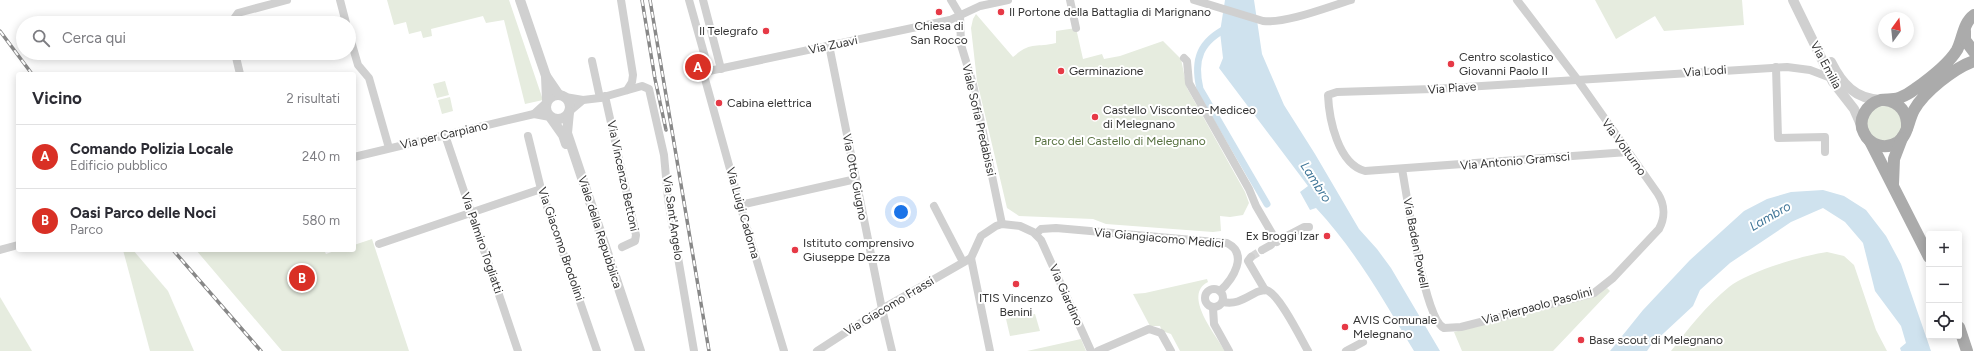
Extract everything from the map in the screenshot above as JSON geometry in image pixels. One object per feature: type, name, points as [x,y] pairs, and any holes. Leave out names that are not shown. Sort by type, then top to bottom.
[{"type":"main road","points":[[1926,251],[1894,185],[1870,141],[1864,134],[1862,127],[1865,111],[1873,103],[1904,95],[1925,81],[1956,51],[1967,22],[1974,15]]},
{"type":"main road","points":[[1965,28],[1965,40],[1974,52]]},
{"type":"main road","points":[[1894,185],[1894,159],[1912,113],[1920,102],[1956,70],[1974,61]]},
{"type":"main road","points":[[1870,141],[1881,146],[1887,146],[1898,142],[1905,133],[1906,115],[1903,109],[1891,101],[1883,100]]},
{"type":"main road","points":[[1962,336],[1967,351]]},
{"type":"street","points":[[235,16],[238,13],[287,0]]},
{"type":"street","points":[[340,0],[344,16]]},
{"type":"street","name":"Viale della Repubblica","points":[[520,0],[546,76],[546,111],[562,135],[566,144],[634,351]]},
{"type":"street","points":[[547,102],[554,95],[583,100],[603,97],[630,89],[633,75],[621,0]]},
{"type":"street","name":"Via Luigi Cadorna","points":[[689,0],[707,72],[707,85],[740,205],[784,351]]},
{"type":"street","points":[[703,0],[721,69]]},
{"type":"street","points":[[951,0],[960,15]]},
{"type":"street","points":[[1070,0],[1076,28]]},
{"type":"street","points":[[1194,0],[1265,21],[1289,18],[1351,0]]},
{"type":"street","name":"Via Volturno","points":[[1517,0],[1577,79],[1660,196],[1663,205],[1663,217]]},
{"type":"street","name":"Via Emilia","points":[[1793,0],[1831,78],[1854,109],[1862,127]]},
{"type":"street","name":"Via Emilia","points":[[1798,0],[1836,72],[1844,84],[1862,96],[1883,100]]},
{"type":"street","name":"Via Zuavi","points":[[707,72],[947,21],[980,6],[1003,1]]},
{"type":"street","name":"Viale Sofia Predabissi","points":[[960,15],[961,45],[972,84],[1002,224]]},
{"type":"street","name":"Via Otto Giugno","points":[[829,46],[882,309],[892,351]]},
{"type":"street","points":[[356,57],[359,67],[369,78],[389,148]]},
{"type":"street","points":[[1184,58],[1187,61],[1187,76],[1191,88],[1277,242]]},
{"type":"street","points":[[237,60],[240,72]]},
{"type":"street","name":"Via Vincenzo Bettoni","points":[[592,61],[603,97],[636,236],[636,240],[633,243],[622,247]]},
{"type":"street","points":[[1776,67],[1778,138],[1825,137],[1825,152]]},
{"type":"street","name":"Via Lodi","points":[[1577,79],[1776,67],[1805,68],[1831,78]]},
{"type":"street","name":"Viale della Repubblica","points":[[546,76],[562,96],[569,102],[570,112],[567,133],[640,351]]},
{"type":"street","name":"Via Piave","points":[[1328,95],[1337,92],[1445,89],[1577,79]]},
{"type":"street","name":"Via Sant'Angelo","points":[[630,89],[646,86],[650,90],[664,155],[668,194],[694,351]]},
{"type":"street","name":"Via Antonio Gramsci","points":[[1328,95],[1335,134],[1351,164],[1365,171],[1628,152]]},
{"type":"street","points":[[550,117],[562,119],[583,100]]},
{"type":"street","name":"Via per Carpiano","points":[[534,114],[547,102]]},
{"type":"street","name":"Via per Carpiano","points":[[356,156],[534,114],[550,117]]},
{"type":"street","name":"Via Palmiro Togliatti","points":[[445,135],[518,351]]},
{"type":"street","name":"Via Giacomo Brodolini","points":[[528,136],[541,188],[597,351]]},
{"type":"street","name":"Via Baden Powell","points":[[1402,169],[1426,295],[1433,315]]},
{"type":"street","points":[[740,205],[856,179]]},
{"type":"street","points":[[379,244],[541,188]]},
{"type":"street","points":[[934,206],[963,262]]},
{"type":"street","name":"Via Pierpaolo Pasolini","points":[[1433,315],[1442,327],[1452,328],[1594,292],[1610,281],[1626,264],[1657,230],[1663,217]]},
{"type":"street","points":[[990,351],[971,258],[981,236],[987,231],[1002,224],[1020,226],[1038,236]]},
{"type":"street","points":[[1262,250],[1304,227],[1309,227]]},
{"type":"street","name":"Via Giangiacomo Medici","points":[[1038,236],[1041,229],[1056,228],[1227,243],[1236,252],[1238,263],[1232,277],[1220,291]]},
{"type":"street","name":"Via Giardino","points":[[1038,236],[1090,351]]},
{"type":"street","points":[[0,250],[16,246]]},
{"type":"street","points":[[1251,257],[1248,261],[1265,290],[1277,298],[1308,351]]},
{"type":"street","name":"Via Giacomo Frassi","points":[[817,351],[882,309],[971,258]]},
{"type":"street","points":[[1211,289],[1220,291],[1223,296],[1223,302],[1219,307],[1213,308],[1205,302],[1206,293],[1211,289]]},
{"type":"street","points":[[1223,302],[1237,302],[1265,290]]},
{"type":"street","points":[[1213,308],[1215,327],[1229,351]]},
{"type":"street","points":[[1098,351],[1150,329],[1161,333],[1171,351]]},
{"type":"street","points":[[1346,351],[1362,342]]},
{"type":"green space","points":[[387,0],[509,0],[543,100],[525,104],[504,20],[486,23],[483,16],[431,29],[432,36],[423,38],[421,31],[409,34],[406,22],[394,25]]},
{"type":"green space","points":[[1595,0],[1742,0],[1744,25],[1664,31],[1655,16],[1616,39]]},
{"type":"green space","name":"Parco del Castello di Melegnano","points":[[976,14],[1013,57],[1029,47],[1056,43],[1056,31],[1076,28],[1083,59],[1102,54],[1104,59],[1120,56],[1163,41],[1181,59],[1187,88],[1245,192],[1249,203],[1243,215],[1230,217],[1220,216],[1221,231],[1213,232],[1106,224],[1093,219],[1019,216],[1007,208],[977,81],[971,28]]},
{"type":"green space","points":[[445,81],[449,95],[437,98],[433,84]]},
{"type":"green space","points":[[450,97],[453,111],[442,114],[438,100]]},
{"type":"green space","points":[[1884,106],[1897,111],[1902,124],[1897,137],[1884,142],[1871,137],[1866,124],[1871,111]]},
{"type":"green space","points":[[372,239],[409,351],[282,351],[198,252],[325,252],[326,254],[332,252],[356,252],[356,244]]},
{"type":"green space","points":[[124,252],[135,252],[168,291],[194,351],[150,351]]},
{"type":"green space","points":[[1827,252],[1844,256],[1854,265],[1876,330],[1887,351],[1671,351],[1705,309],[1737,281],[1776,265]]},
{"type":"green space","points":[[1207,279],[1208,282],[1201,288],[1198,296],[1200,305],[1203,315],[1225,351],[1180,351],[1171,334],[1162,331],[1160,326],[1150,326],[1133,294],[1145,293]]},
{"type":"green space","points":[[1607,288],[1610,291],[1553,351],[1462,351],[1454,332],[1587,298]]},
{"type":"green space","points":[[0,297],[32,351],[0,351]]},
{"type":"green space","points":[[1035,314],[1040,331],[1010,336],[1006,319]]},
{"type":"green space","points":[[1081,339],[1086,351],[1027,351]]},
{"type":"water","name":"Lambro","points":[[1225,0],[1254,0],[1262,54],[1284,105],[1359,229],[1377,249],[1391,268],[1440,351],[1414,351],[1369,277],[1344,241],[1316,208],[1310,210],[1300,192],[1308,186],[1219,68],[1223,58],[1220,32]]},
{"type":"water","name":"Lambro","points":[[1823,190],[1844,196],[1866,210],[1886,236],[1901,264],[1931,351],[1901,351],[1900,348],[1906,343],[1901,326],[1875,291],[1863,243],[1845,222],[1823,208],[1791,222],[1730,263],[1700,290],[1693,306],[1651,345],[1647,351],[1610,351],[1643,310],[1690,260],[1744,211],[1767,199],[1791,192]]},
{"type":"waterway","points":[[1229,27],[1211,38],[1201,52],[1198,60],[1198,78],[1200,89],[1267,204]]},
{"type":"tunnel","points":[[1251,257],[1262,250]]},
{"type":"railway","points":[[642,0],[655,79],[666,130]]},
{"type":"railway","points":[[650,0],[709,351]]},
{"type":"railway","points":[[0,31],[16,52]]},
{"type":"railway","points":[[22,60],[31,72]]},
{"type":"railway","points":[[175,252],[261,351]]},
{"type":"place","name":"Chiesa di San Rocco","points":[[939,12]]},
{"type":"place","name":"Il Portone della Battaglia di Marignano","points":[[1001,12]]},
{"type":"place","name":"Il Telegrafo","points":[[766,31]]},
{"type":"place","name":"Centro scolastico Giovanni Paolo II","points":[[1451,64]]},
{"type":"place","name":"Comando Polizia Locale","points":[[698,67]]},
{"type":"place","name":"Germinazione","points":[[1061,71]]},
{"type":"place","name":"Cabina elettrica","points":[[719,103]]},
{"type":"place","name":"Castello Visconteo-Mediceo di Melegnano","points":[[1095,117]]},
{"type":"place","name":"Ex Broggi Izar","points":[[1327,236]]},
{"type":"place","name":"Istituto comprensivo Giuseppe Dezza","points":[[795,250]]},
{"type":"place","name":"Oasi Parco delle Noci","points":[[302,278]]},
{"type":"place","name":"ITIS Vincenzo Benini","points":[[1016,284]]},
{"type":"place","name":"AVIS Comunale Melegnano","points":[[1345,327]]},
{"type":"place","name":"Base scout di Melegnano","points":[[1581,340]]}]
